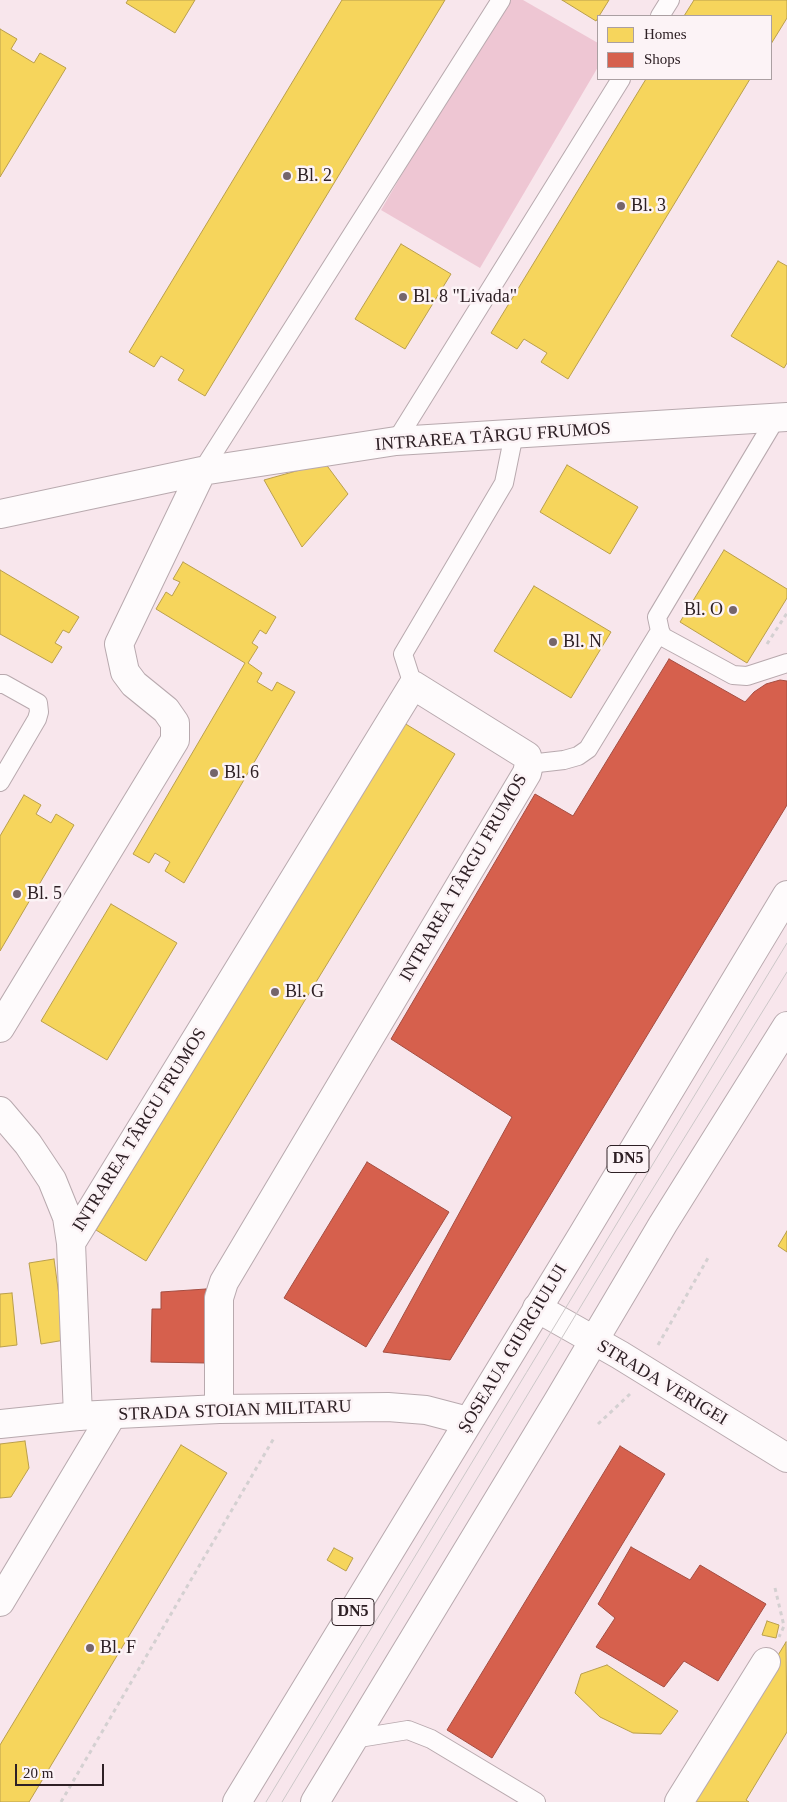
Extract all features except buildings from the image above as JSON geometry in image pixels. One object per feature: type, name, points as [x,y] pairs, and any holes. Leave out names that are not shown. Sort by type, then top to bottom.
[{"type":"street","name":"INTRAREA TÂRGU FRUMOS","points":[[0,514],[202,471],[396,441],[782,417]]},
{"type":"street","points":[[0,1028],[175,740],[175,722],[166,710],[134,684],[126,672],[119,644],[202,471]]},
{"type":"street","name":"INTRAREA TÂRGU FRUMOS","points":[[71,1243],[412,686],[527,756],[529,764],[527,773],[224,1282],[219,1298],[219,1409]]},
{"type":"street","name":"ȘOSEAUA GIURGIULUI","points":[[237,1802],[787,895]]},
{"type":"street","points":[[315,1802],[663,1224],[787,1026]]},
{"type":"street","name":"INTRAREA TÂRGU FRUMOS","points":[[0,1111],[28,1144],[52,1180],[67,1217],[71,1243],[78,1416]]},
{"type":"street","name":"STRADA VERIGEI","points":[[537,1308],[620,1355],[787,1458]]},
{"type":"street","name":"STRADA STOIAN MILITARU","points":[[0,1424],[78,1416],[219,1409],[388,1407],[426,1410],[468,1422]]},
{"type":"street","points":[[0,1602],[112,1415]]},
{"type":"street","points":[[679,1802],[766,1662]]},
{"type":"lane","points":[[202,471],[501,0]]},
{"type":"lane","points":[[661,15],[670,0]]},
{"type":"lane","points":[[396,441],[620,80]]},
{"type":"lane","points":[[782,417],[657,617],[663,637],[733,675],[747,676],[787,663]]},
{"type":"lane","points":[[412,686],[403,654],[504,483],[514,434]]},
{"type":"lane","points":[[529,764],[564,760],[578,756],[588,749],[660,631]]},
{"type":"lane","points":[[0,684],[4,684],[38,703],[40,712],[38,719],[0,782]]},
{"type":"lane","points":[[353,1740],[408,1730],[431,1739],[532,1800]]},
{"type":"path","points":[[61,1802],[292,1408]]},
{"type":"path","points":[[766,1662],[784,1626],[775,1588]]},
{"type":"shaded area","points":[[504,0],[523,0],[597,42],[597,69],[480,268],[381,210]]},
{"type":"tram line","points":[[266,1802],[787,943]]},
{"type":"tram line","points":[[282,1802],[613,1253],[787,972]]},
{"type":"place","name":"Bl. 2","points":[[287,176]]},
{"type":"place","name":"Bl. 3","points":[[621,206]]},
{"type":"place","name":"Bl. 8 \"Livada\"","points":[[403,297]]},
{"type":"place","name":"Bl. O","points":[[733,610]]},
{"type":"place","name":"Bl. N","points":[[553,642]]},
{"type":"place","name":"Bl. 6","points":[[214,773]]},
{"type":"place","name":"Bl. 5","points":[[17,894]]},
{"type":"place","name":"Bl. G","points":[[275,992]]},
{"type":"place","name":"Bl. F","points":[[90,1648]]}]
